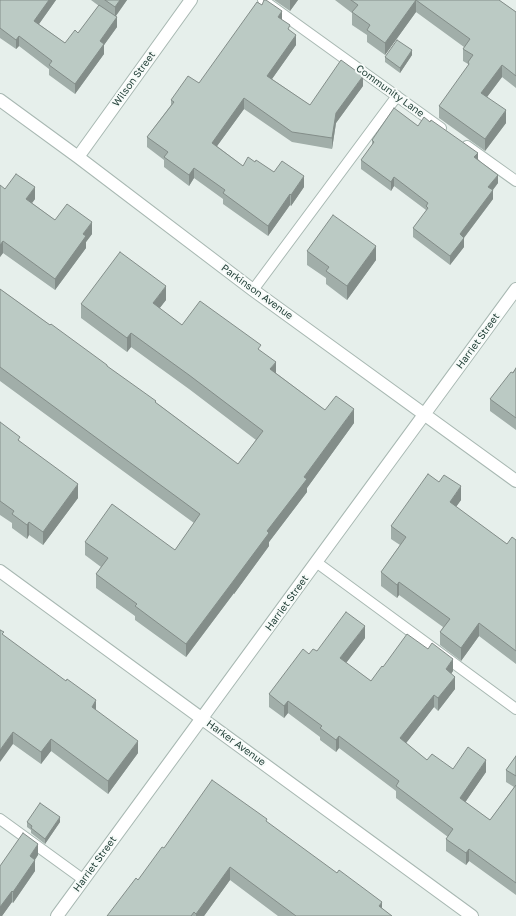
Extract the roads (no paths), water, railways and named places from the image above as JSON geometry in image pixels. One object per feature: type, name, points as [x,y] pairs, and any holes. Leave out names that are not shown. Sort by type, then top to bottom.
[{"type":"street","name":"Wilson Street","points":[[78,157],[191,0]]},
{"type":"street","name":"Parkinson Avenue","points":[[0,100],[78,157],[253,290],[516,481]]},
{"type":"street","name":"Harriet Street","points":[[58,916],[516,289]]},
{"type":"street","name":"Harker Avenue","points":[[0,571],[472,916]]},
{"type":"lane","name":"Community Lane","points":[[263,0],[447,132]]},
{"type":"lane","points":[[253,290],[397,96]]},
{"type":"lane","points":[[460,141],[516,181]]},
{"type":"lane","points":[[316,562],[516,709]]},
{"type":"lane","points":[[0,819],[84,880]]}]
